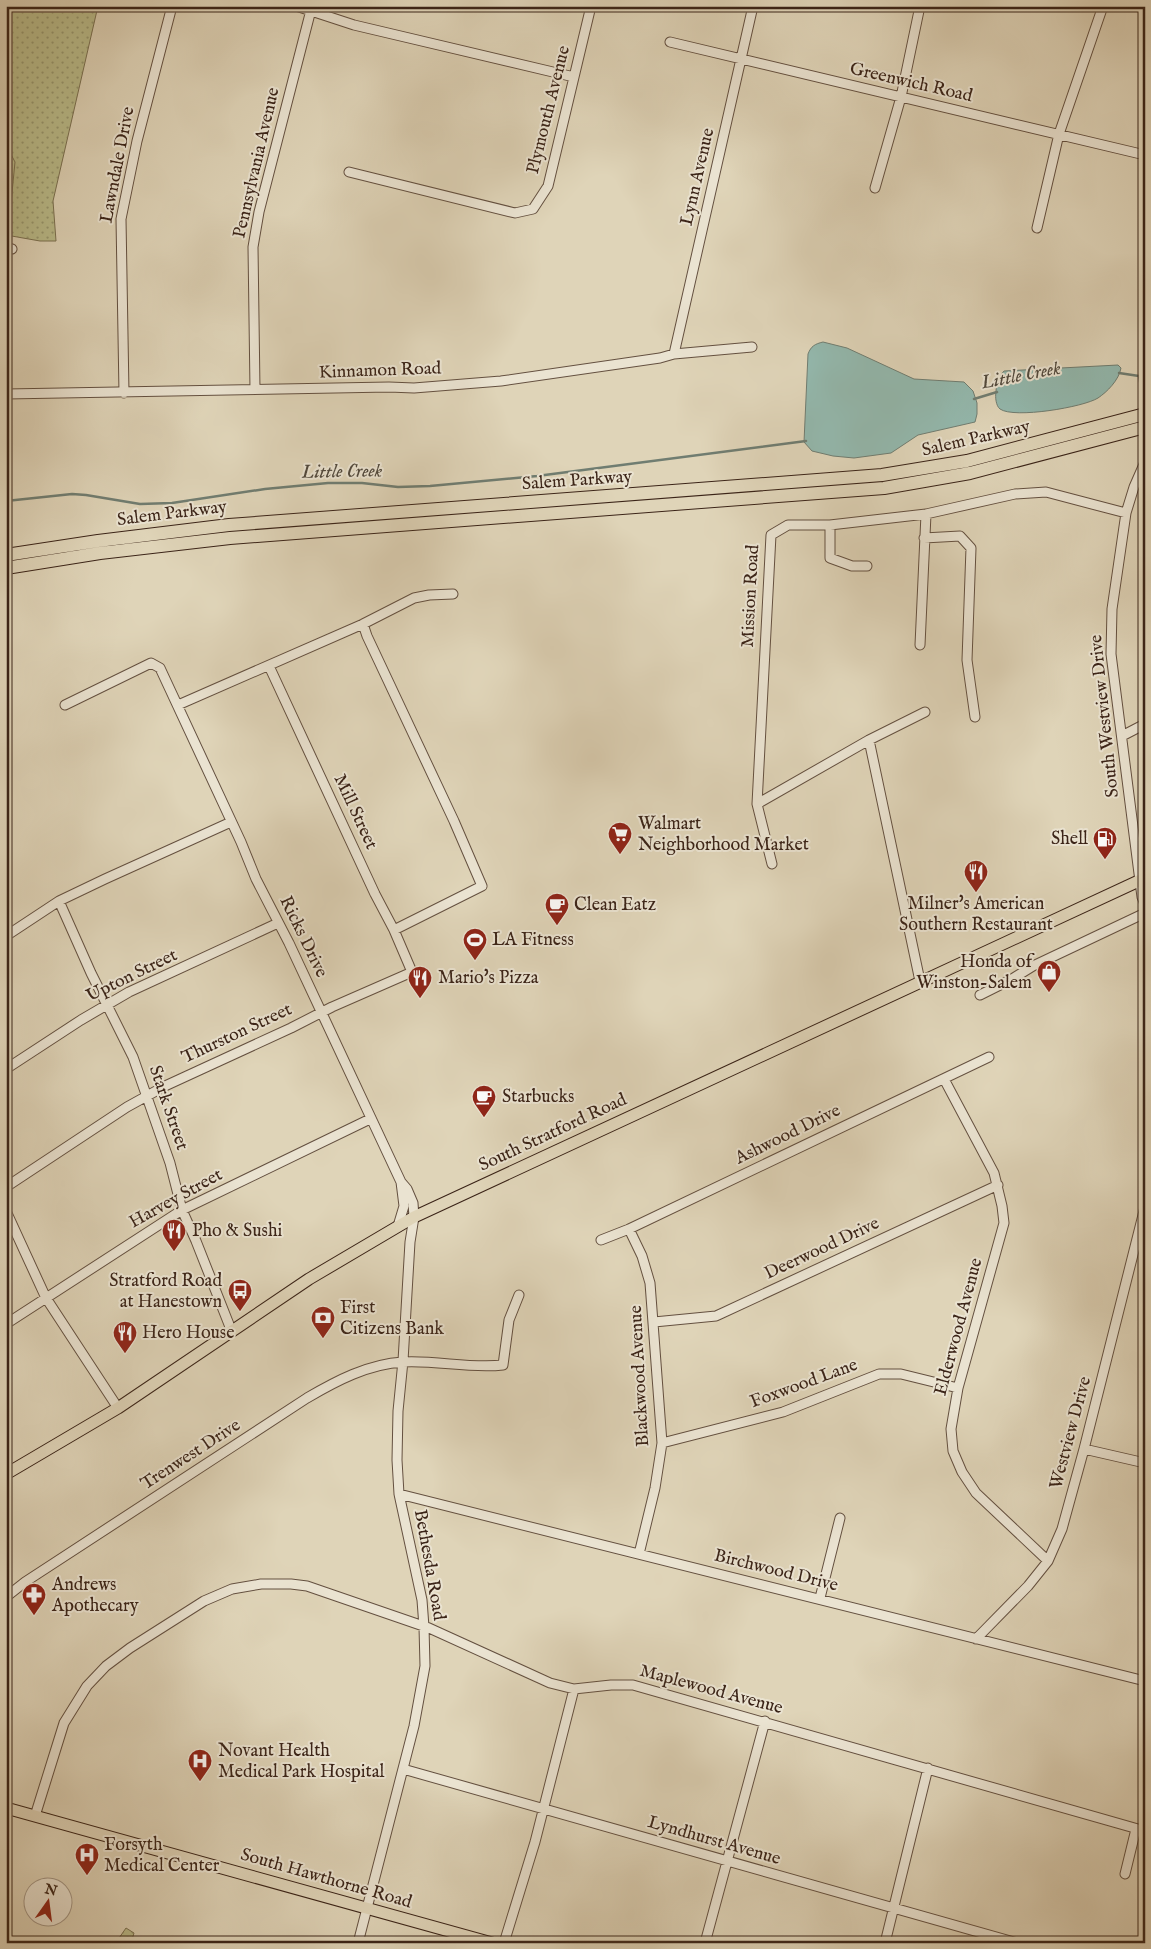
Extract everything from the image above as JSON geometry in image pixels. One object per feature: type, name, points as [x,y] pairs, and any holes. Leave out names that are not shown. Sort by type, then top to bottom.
[{"type":"highway","name":"Salem Parkway","points":[[6,555],[98,541],[238,524],[882,475],[968,461],[1145,414]]},
{"type":"highway","name":"Salem Parkway","points":[[6,568],[134,549],[248,536],[884,488],[970,473],[1145,427]]},
{"type":"main road","name":"South Stratford Road","points":[[6,1474],[118,1408],[309,1278],[414,1217],[1142,879]]},
{"type":"main road","name":"South Hawthorne Road","points":[[6,1808],[492,1943]]},
{"type":"street","name":"Lawndale Drive","points":[[124,393],[121,219],[137,141],[172,6]]},
{"type":"street","points":[[296,6],[311,8],[354,25],[574,78]]},
{"type":"street","name":"Plymouth Avenue","points":[[349,172],[515,213],[533,209],[548,186],[591,6]]},
{"type":"street","name":"Lynn Avenue","points":[[674,354],[753,6]]},
{"type":"street","points":[[875,188],[901,97],[920,6]]},
{"type":"street","points":[[1037,228],[1059,134],[1103,6]]},
{"type":"street","name":"Pennsylvania Avenue","points":[[254,389],[253,247],[259,212],[311,8]]},
{"type":"street","name":"Greenwich Road","points":[[670,42],[1145,155]]},
{"type":"street","name":"Kinnamon Road","points":[[6,394],[124,393],[155,390],[414,388],[501,380],[660,358],[674,354],[752,347]]},
{"type":"street","name":"South Westview Drive","points":[[1145,462],[1134,487],[1126,513],[1112,609],[1111,654],[1142,879],[1142,897],[1145,904]]},
{"type":"street","name":"Mission Road","points":[[757,804],[771,535],[788,525],[830,524],[926,514],[1015,494],[1046,492],[1126,513]]},
{"type":"street","points":[[920,645],[926,514]]},
{"type":"street","points":[[830,524],[830,558],[852,566],[868,566]]},
{"type":"street","points":[[924,538],[960,536],[971,548],[967,660],[975,717]]},
{"type":"street","points":[[178,705],[363,624],[414,598],[429,594],[453,594]]},
{"type":"street","points":[[363,624],[482,886],[394,930]]},
{"type":"street","name":"Ricks Drive","points":[[65,705],[151,663],[160,668],[232,822],[256,879],[370,1119],[401,1182],[407,1189],[413,1203],[414,1217]]},
{"type":"street","name":"Mill Street","points":[[269,666],[412,972]]},
{"type":"street","points":[[772,864],[757,804],[869,740],[925,712]]},
{"type":"street","points":[[1122,736],[1145,724]]},
{"type":"street","points":[[869,740],[920,981]]},
{"type":"street","points":[[6,936],[59,902],[105,879],[232,822]]},
{"type":"street","name":"Stark Street","points":[[59,902],[106,1005],[133,1057],[170,1163],[182,1210],[196,1240],[232,1332]]},
{"type":"street","points":[[980,995],[1034,966],[1145,913]]},
{"type":"street","name":"Upton Street","points":[[6,1068],[106,1005],[152,981],[196,963],[278,924]]},
{"type":"street","name":"Thurston Street","points":[[6,1187],[127,1107],[164,1086],[412,972]]},
{"type":"street","name":"Ashwood Drive","points":[[601,1240],[630,1229],[989,1057]]},
{"type":"street","name":"Elderwood Avenue","points":[[944,1079],[994,1173],[998,1185],[1004,1224],[958,1388],[951,1429],[953,1451],[962,1472],[976,1493],[1048,1561]]},
{"type":"street","name":"Harvey Street","points":[[6,1324],[182,1210],[370,1119]]},
{"type":"street","name":"Ricks Drive","points":[[398,1226],[404,1206],[401,1182]]},
{"type":"street","name":"Deerwood Drive","points":[[654,1322],[716,1316],[998,1185]]},
{"type":"street","name":"Westview Drive","points":[[976,1639],[1028,1586],[1048,1561],[1062,1529],[1145,1207]]},
{"type":"street","points":[[6,1210],[46,1298],[118,1408]]},
{"type":"street","name":"Bethesda Road","points":[[358,1943],[403,1769],[421,1694],[425,1666],[422,1600],[400,1494],[397,1435],[403,1362],[405,1302],[414,1217]]},
{"type":"street","name":"Blackwood Avenue","points":[[630,1229],[642,1256],[650,1283],[662,1444],[655,1488],[639,1554]]},
{"type":"street","name":"Trenwest Drive","points":[[6,1597],[25,1582],[307,1398],[337,1381],[360,1372],[403,1362],[486,1367],[503,1365],[509,1320],[519,1295]]},
{"type":"street","name":"Foxwood Lane","points":[[662,1444],[783,1412],[879,1374],[901,1374],[958,1388]]},
{"type":"street","points":[[1084,1449],[1145,1463]]},
{"type":"street","name":"Birchwood Drive","points":[[400,1494],[820,1598],[1145,1682]]},
{"type":"street","points":[[820,1598],[840,1518]]},
{"type":"street","name":"Maplewood Avenue","points":[[35,1816],[64,1723],[87,1686],[106,1666],[130,1648],[204,1601],[232,1589],[261,1584],[291,1584],[307,1586],[424,1627],[550,1683],[574,1689],[633,1685],[1141,1830]]},
{"type":"street","points":[[504,1943],[533,1848],[574,1689]]},
{"type":"street","points":[[705,1943],[765,1722]]},
{"type":"street","points":[[885,1943],[928,1768]]},
{"type":"street","name":"Lyndhurst Avenue","points":[[403,1769],[1017,1943]]},
{"type":"street","points":[[1125,1874],[1141,1830]]},
{"type":"green space","points":[[6,6],[98,6],[53,201],[56,241],[40,241],[6,235]]},
{"type":"green space","points":[[6,145],[15,162],[10,213],[6,212]]},
{"type":"green space","points":[[126,1928],[134,1933],[131,1943],[120,1943],[117,1941]]},
{"type":"water","points":[[823,342],[847,348],[914,379],[964,382],[973,391],[977,403],[975,422],[918,435],[891,453],[854,458],[812,451],[804,442],[808,354],[810,349]]},
{"type":"water","points":[[1118,365],[1121,368],[1120,372],[1109,389],[1098,398],[1079,405],[1049,411],[1019,413],[1000,409],[997,404],[997,386],[999,378],[1004,371]]},
{"type":"waterway","name":"Little Creek","points":[[1119,373],[1139,376],[1144,403]]},
{"type":"waterway","name":"Little Creek","points":[[974,399],[997,392]]},
{"type":"waterway","name":"Little Creek","points":[[6,501],[72,494],[140,504],[172,503],[265,489],[328,483],[362,483],[398,487],[430,486],[537,476],[806,441]]},
{"type":"place","name":"Walmart Neighborhood Market","points":[[620,855]]},
{"type":"place","name":"Shell","points":[[1105,860]]},
{"type":"place","name":"Milner's American Southern Restaurant","points":[[976,893]]},
{"type":"place","name":"Clean Eatz","points":[[557,926]]},
{"type":"place","name":"LA Fitness","points":[[475,961]]},
{"type":"place","name":"Honda of Winston-Salem","points":[[1049,993]]},
{"type":"place","name":"Mario's Pizza","points":[[420,999]]},
{"type":"place","name":"Starbucks","points":[[484,1118]]},
{"type":"place","name":"Pho & Sushi","points":[[174,1252]]},
{"type":"place","name":"Stratford Road at Hanestown","points":[[240,1312]]},
{"type":"place","name":"First Citizens Bank","points":[[323,1339]]},
{"type":"place","name":"Hero House","points":[[125,1354]]},
{"type":"place","name":"Andrews Apothecary","points":[[34,1616]]},
{"type":"place","name":"Novant Health Medical Park Hospital","points":[[200,1782]]},
{"type":"place","name":"Forsyth Medical Center","points":[[87,1876]]}]
